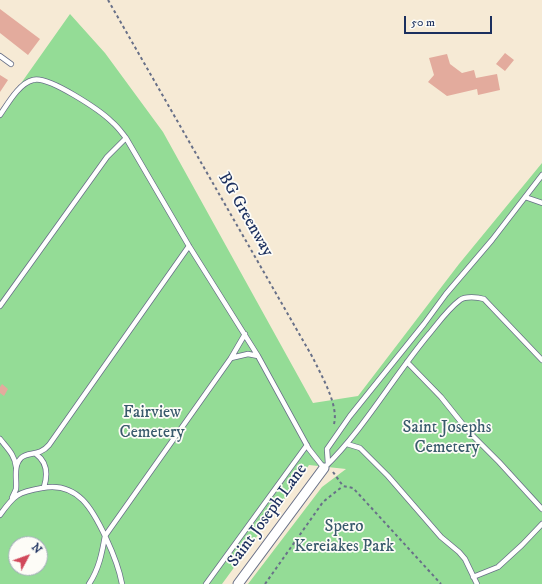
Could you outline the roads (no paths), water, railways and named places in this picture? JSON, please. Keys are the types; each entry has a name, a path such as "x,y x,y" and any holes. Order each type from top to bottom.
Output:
{"street":[{"name":"Saint Joseph Lane","path":"238,584 326,466"}],"lane":[{"path":"0,56 12,64"},
{"path":"0,115 14,94 24,84 33,79 54,84 96,109 112,122 126,138 189,246 245,334 307,445 326,466"},
{"path":"0,306 107,157 126,138"},
{"path":"326,466 327,449 350,416 424,324 446,294 492,240 542,175"},
{"path":"525,197 542,204"},
{"path":"16,470 21,458 42,452 49,445 189,246"},
{"path":"326,466 346,444 407,362 451,308 462,299 484,299 542,360"},
{"path":"89,584 95,575 100,562 105,536 232,358 245,334"},
{"path":"232,358 248,354 258,356"},
{"path":"407,362 440,397 469,432 542,509"},
{"path":"0,440 11,452 15,460 16,470 16,489 12,498 0,514"},
{"path":"346,444 360,448 374,461 441,537 465,559 477,584"},
{"path":"206,584 307,445"},
{"path":"36,454 42,459 46,466 44,487"},
{"path":"16,480 26,491"},
{"path":"12,498 26,491 44,487 61,488 73,492 91,510 100,524 117,563 122,584"},
{"path":"474,577 498,567 542,524"}],"park label":[{"name":"Fairview Cemetery","path":"152,423"},
{"name":"Saint Josephs Cemetery","path":"447,438"},
{"name":"Spero Kereiakes Park","path":"344,537"}]}
